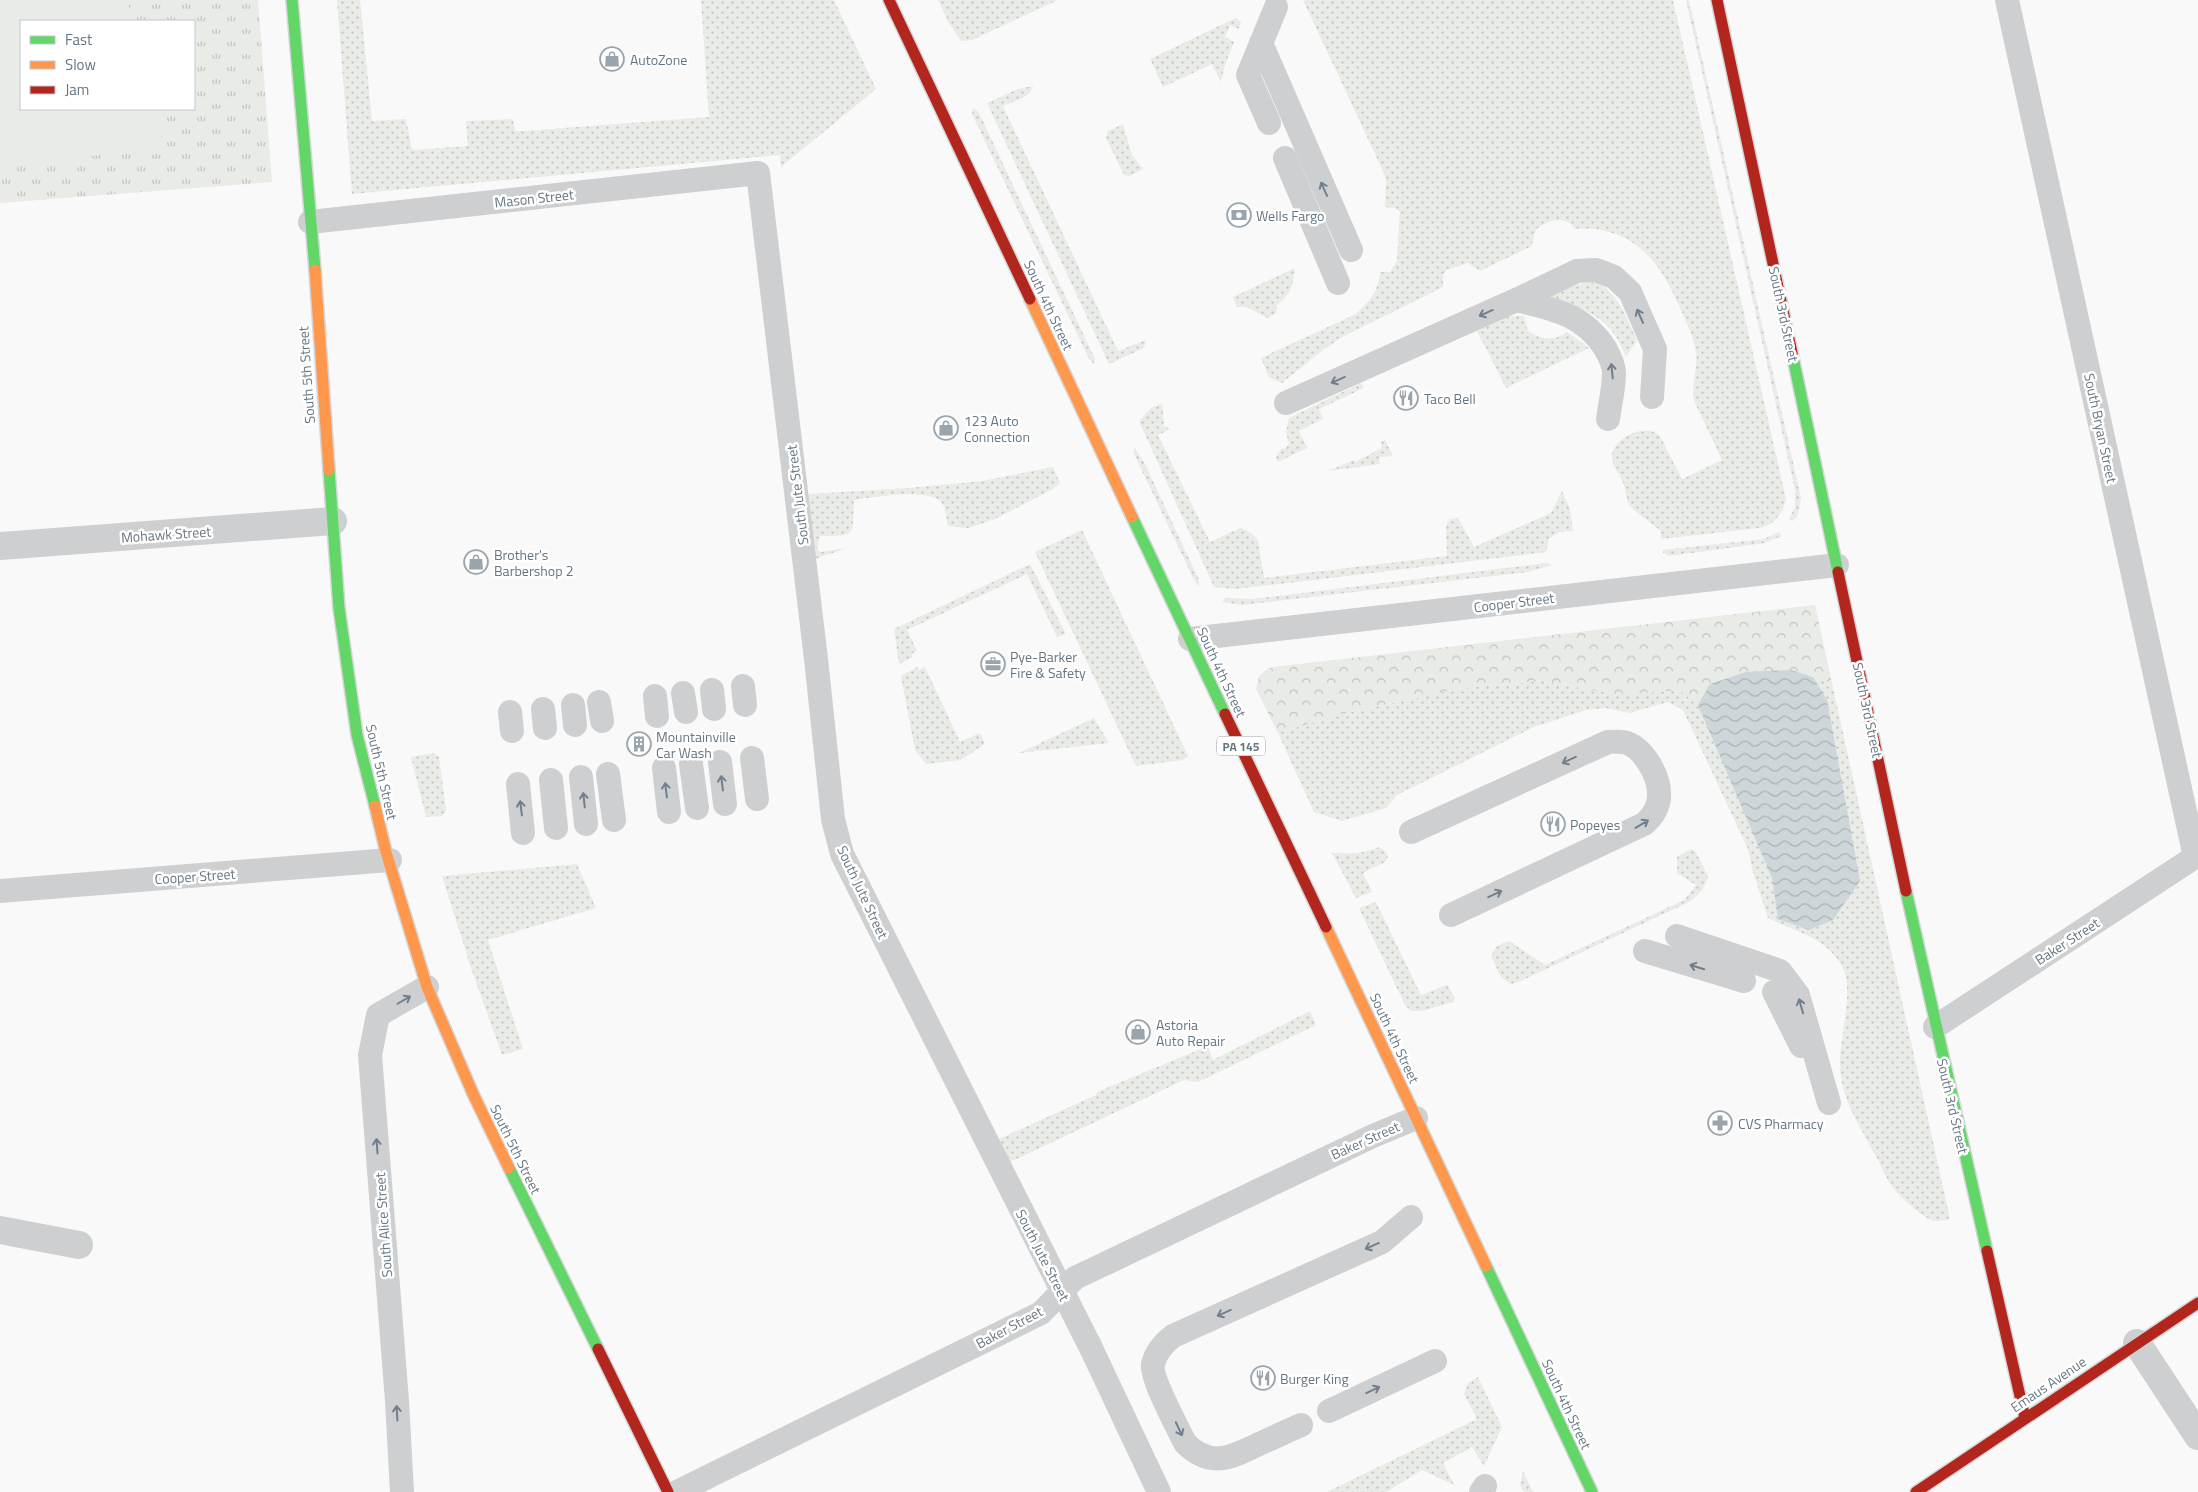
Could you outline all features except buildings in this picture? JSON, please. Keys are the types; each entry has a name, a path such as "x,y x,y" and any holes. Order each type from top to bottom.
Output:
{"street":[{"name":"South 5th Street","path":"292,0 339,608 349,688 364,769 386,852 390,860 427,987 474,1096 668,1492"},
{"name":"South 4th Street","path":"889,0 1592,1492"},
{"name":"South 3rd Street","path":"1718,0 1935,1027 2025,1418"},
{"name":"Mohawk Street","path":"0,546 333,521"},
{"path":"0,1230 79,1245"},
{"name":"Emaus Avenue","path":"1916,1492 2198,1302"},
{"path":"2137,1343 2198,1436"}],"lane":[{"name":"South Bryan Street","path":"2007,0 2197,856"},
{"path":"1268,123 1248,75 1276,7"},
{"path":"1261,43 1351,250"},
{"path":"1285,158 1338,283"},
{"name":"Mason Street","path":"310,222 758,174"},
{"name":"South Jute Street","path":"758,174 819,678 833,819 842,854 1091,1348 1159,1492"},
{"path":"1286,403 1577,271 1596,270 1614,277 1630,292 1655,349 1652,396"},
{"path":"1516,300 1546,307 1577,319 1595,333 1609,355 1614,372 1608,419"},
{"name":"Cooper Street","path":"1190,639 1837,565"},
{"path":"1411,832 1608,742 1626,742 1640,751 1651,768 1659,794 1652,817 1644,824 1451,915"},
{"path":"752,758 757,799"},
{"path":"720,762 725,804"},
{"path":"691,764 697,808"},
{"path":"664,768 669,812"},
{"path":"608,774 614,820"},
{"path":"581,777 586,824"},
{"path":"551,780 556,828"},
{"path":"518,784 523,833"},
{"name":"Baker Street","path":"1935,1027 2197,856"},
{"name":"Cooper Street","path":"0,891 390,860"},
{"path":"1677,936 1780,971 1798,995 1830,1103 1774,992"},
{"path":"1645,951 1744,981"},
{"name":"South Alice Street","path":"402,1492 370,1055 378,1015 427,987"},
{"name":"Baker Street","path":"677,1492 1041,1313 1075,1278 1373,1136 1416,1118"},
{"path":"1301,1424 1234,1457 1218,1459 1192,1450 1185,1443 1153,1373 1156,1357 1163,1344 1173,1336 1382,1242 1411,1217"},
{"path":"1329,1411 1435,1361"}],"green space":[{"path":"0,0 258,0 272,182 0,203"},
{"path":"0,0 126,0 135,20 20,20 20,110 158,110 164,146 0,169"},
{"path":"337,0 360,0 372,121 406,119 412,150 468,146 466,121 513,119 515,131 524,131 709,117 701,0 834,0 876,89 781,167 780,155 352,194"},
{"path":"938,0 1058,0 972,40 961,41 949,23"},
{"path":"1303,0 1673,0 1786,499 1778,518 1760,528 1661,539 1661,531 1629,504 1623,481 1613,464 1612,456 1618,443 1632,434 1639,431 1647,431 1654,432 1660,436 1682,479 1722,460 1694,401 1696,352 1689,328 1671,289 1652,259 1627,239 1612,233 1595,229 1575,229 1562,220 1546,223 1536,230 1532,246 1480,271 1468,263 1447,270 1443,274 1443,287 1342,337 1282,383 1269,377 1261,358 1356,314 1372,296 1378,285 1380,272 1390,272 1397,261 1400,212 1395,208 1385,207 1386,180 1383,171"},
{"path":"1686,0 1689,0 1801,498 1798,515 1793,521 1789,519 1795,507 1795,490"},
{"path":"1236,18 1241,22 1239,29 1230,25 1225,37 1234,42 1221,82 1212,64 1163,87 1150,59"},
{"path":"1033,86 1032,90 1021,99 1003,106 1118,351 1146,340 1144,348 1109,364 987,103 1018,89"},
{"path":"973,108 978,111 1095,359 1094,364 1089,359 972,114"},
{"path":"1123,124 1132,155 1143,169 1129,176 1124,175 1106,138 1108,131"},
{"path":"1295,268 1290,289 1277,305 1276,313 1267,318 1247,307 1237,307 1233,297"},
{"path":"1597,282 1605,287 1617,300 1637,340 1626,357 1614,333 1598,318 1578,308 1552,300 1552,294 1579,284"},
{"path":"1508,316 1524,316 1528,331 1543,338 1557,337 1567,332 1589,348 1506,388 1477,331"},
{"path":"1361,383 1364,388 1319,409 1323,419 1299,431 1307,448 1278,462 1276,457 1281,449 1286,448 1289,443 1286,433 1289,418"},
{"path":"1162,403 1164,426 1170,429 1158,435 1210,542 1240,528 1255,536 1258,541 1264,578 1447,556 1446,526 1450,519 1458,518 1474,547 1551,513 1562,491 1570,509 1573,531 1559,532 1549,539 1546,552 1235,589 1214,587 1139,421 1151,408"},
{"path":"1385,440 1393,456 1379,457 1380,464 1328,471 1354,460 1355,462 1382,448 1381,442"},
{"path":"1134,447 1144,462 1199,580 1199,587 1134,454"},
{"path":"1053,467 1060,483 1053,489 995,519 968,528 948,526 942,503 936,498 926,495 901,494 854,500 853,527 851,531 841,535 820,536 817,548 820,552 847,548 815,559 808,494 909,488 982,481"},
{"path":"1082,530 1188,756 1183,760 1136,766 1035,552"},
{"path":"1779,532 1782,536 1765,543 1669,556 1663,553 1663,550 1764,539"},
{"path":"1547,563 1552,565 1528,572 1242,605 1223,602 1224,598 1253,599"},
{"path":"1030,564 1066,634 1057,637 1027,574 907,630 917,651 911,654 913,657 899,664 894,629"},
{"path":"1815,605 1832,683 1791,670 1710,684 1698,705 1679,690 1620,695 1542,681 1462,688 1341,714 1278,733 1256,689 1259,676 1269,668 1282,666"},
{"path":"917,667 919,670 925,667 960,742 980,733 985,744 961,760 926,764 915,750 901,676"},
{"path":"1791,670 1832,683 1950,1219 1938,1221 1927,1218 1896,1191 1888,1181 1858,1124 1847,1100 1841,1075 1840,1062 1847,1001 1846,977 1843,968 1820,942 1768,918 1753,872 1748,849 1683,710 1668,702 1630,713 1606,708 1586,710 1534,727 1397,795 1386,808 1342,821 1314,812 1278,733 1341,714 1462,688 1542,681 1620,695 1679,690"},
{"path":"1094,718 1109,743 1019,753"},
{"path":"434,753 439,757 446,810 442,816 426,817 411,757"},
{"path":"1379,847 1386,852 1388,857 1385,862 1363,873 1372,892 1356,898 1332,853 1356,853"},
{"path":"1691,849 1696,852 1708,876 1701,891 1689,902 1521,981 1511,984 1501,977 1491,956 1497,946 1509,941 1545,965 1684,900 1696,885 1677,873 1677,857"},
{"path":"577,864 596,908 488,940 523,1049 502,1055 471,968 442,876"},
{"path":"1376,902 1421,995 1447,985 1455,998 1453,1002 1422,1011 1411,1011 1405,1005 1359,908"},
{"path":"1310,1011 1316,1025 1198,1082 1184,1080 1010,1162 999,1139 1096,1095 1097,1092 1208,1046 1213,1060"},
{"path":"1478,1377 1502,1427 1484,1466 1472,1447 1443,1463 1454,1485 1422,1470 1386,1492 1327,1492 1477,1419 1464,1394 1468,1383"},
{"path":"1523,1471 1533,1492 1524,1492 1520,1485"}],"water":[{"path":"1791,670 1813,677 1827,700 1860,881 1833,920 1809,930 1778,919 1772,878 1698,705 1710,684 1746,672"}],"traffic: fast":[{"path":"292,0 315,270"},
{"path":"1792,353 1838,572"},
{"path":"329,470 339,608 357,735 375,806"},
{"path":"1132,517 1225,714"},
{"path":"1906,891 1987,1251"},
{"path":"509,1168 598,1349"},
{"path":"1486,1266 1592,1492"}],"traffic: slow":[{"path":"315,270 329,470"},
{"path":"1030,299 1132,517"},
{"path":"375,806 386,852 427,987 474,1096 509,1168"},
{"path":"1326,927 1486,1266"}],"traffic: jam":[{"path":"889,0 1030,299"},
{"path":"1717,0 1792,353"},
{"path":"1838,572 1906,891"},
{"path":"1225,714 1326,927"},
{"path":"1987,1251 2025,1418"},
{"path":"1916,1492 2198,1303"},
{"path":"598,1349 668,1492"}],"place":[{"name":"AutoZone","path":"612,59"},
{"name":"Wells Fargo","path":"1239,215"},
{"name":"Taco Bell","path":"1406,398"},
{"name":"123 Auto Connection","path":"946,428"},
{"name":"Brother's Barbershop 2","path":"476,562"},
{"name":"Pye-Barker Fire & Safety","path":"993,664"},
{"name":"Mountainville Car Wash","path":"639,744"},
{"name":"Popeyes","path":"1553,824"},
{"name":"Astoria Auto Repair","path":"1138,1032"},
{"name":"CVS Pharmacy","path":"1720,1123"},
{"name":"Burger King","path":"1263,1378"}]}
